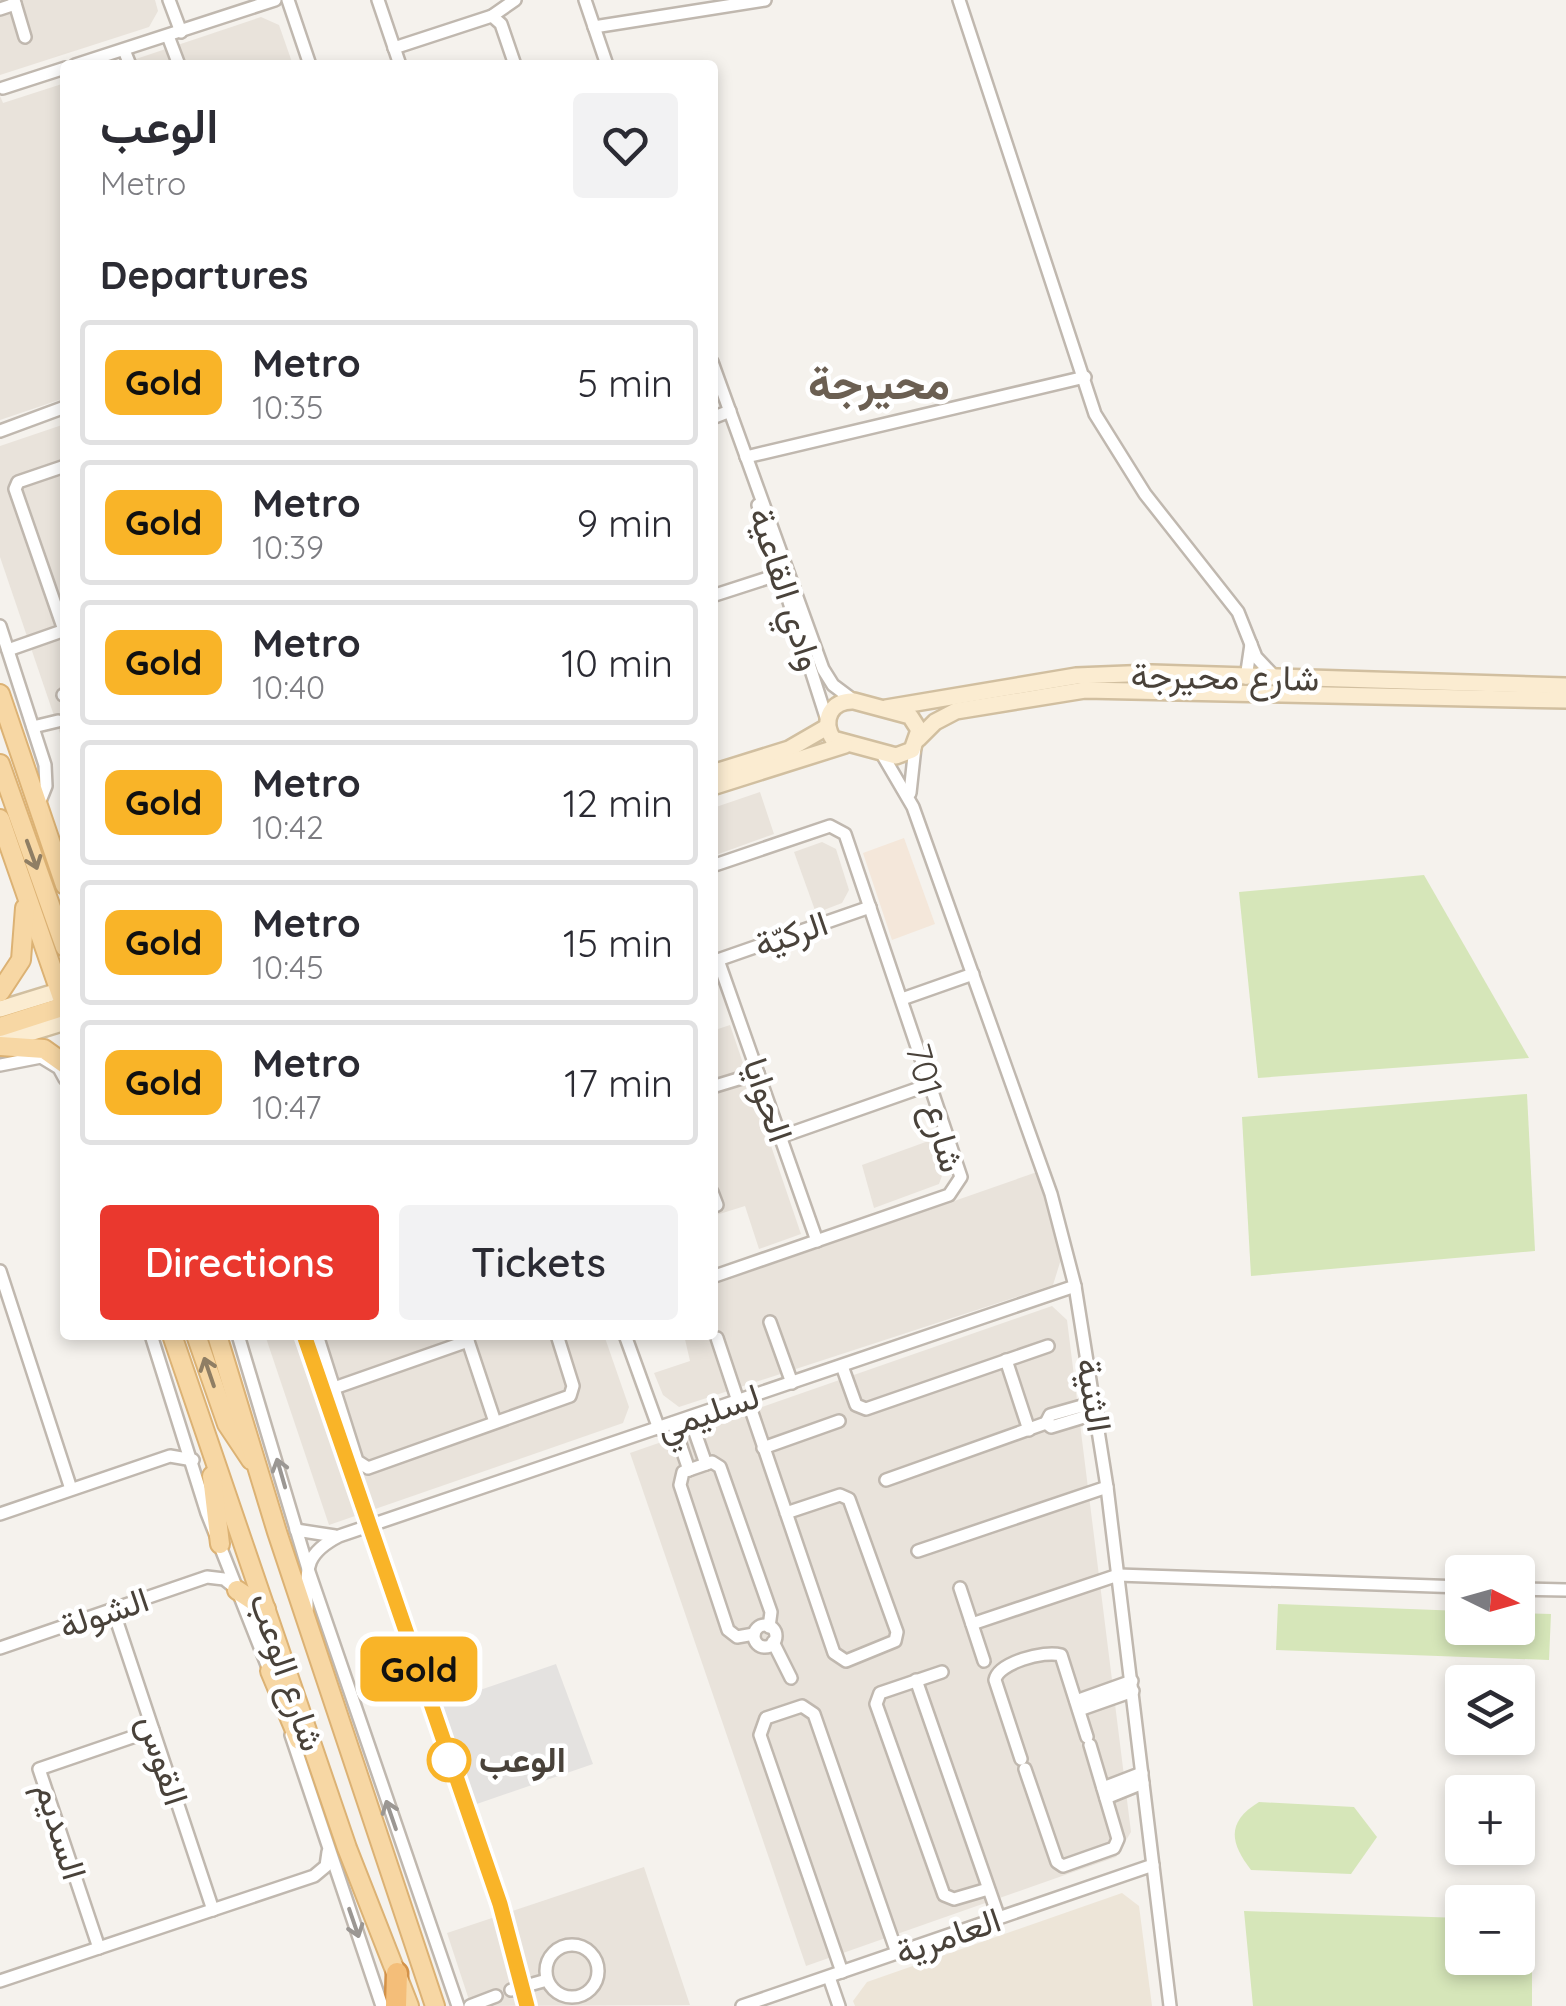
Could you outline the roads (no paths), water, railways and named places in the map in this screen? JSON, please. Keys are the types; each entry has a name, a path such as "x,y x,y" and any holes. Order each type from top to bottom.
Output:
{"highway":[{"path":"396,2006 397,1972"}],"main road":[{"path":"0,694 60,870"},
{"path":"0,764 60,933"},
{"path":"0,820 60,986"},
{"path":"0,992 21,960 26,898"},
{"path":"0,1027 60,998"},
{"path":"0,1044 44,1049 60,1060"},
{"name":"شارع الوعب","path":"174,1340 266,1610 337,1848 397,1972 409,2006"},
{"path":"198,1340 227,1424 258,1468"},
{"name":"شارع الوعب","path":"219,1340 435,2006"},
{"path":"208,1441 220,1544"},
{"path":"238,1590 266,1610"},
{"path":"270,1671 337,1848"}],"street":[{"path":"169,0 178,60"},
{"path":"92,60 275,0"},
{"path":"288,0 308,60"},
{"path":"378,0 398,60"},
{"path":"394,48 492,16 516,0"},
{"path":"585,0 605,60"},
{"path":"594,28 765,0"},
{"path":"960,0 992,110 1085,377 1094,414 1145,494 1238,612 1264,668 1278,679"},
{"path":"0,9 14,2 25,37"},
{"path":"492,16 501,24 514,60"},
{"path":"124,50 128,60"},
{"path":"3,88 60,70"},
{"path":"746,458 1085,377"},
{"name":"وادي القاعية","path":"718,378 823,670 839,691 854,701"},
{"path":"0,431 60,409"},
{"path":"718,416 730,411"},
{"name":"وادي القاعية","path":"746,458 827,724"},
{"path":"60,468 18,482 14,489 60,616"},
{"path":"718,594 780,574"},
{"path":"0,626 46,775 38,806"},
{"path":"8,650 60,632"},
{"path":"1246,685 1251,644"},
{"name":"شارع محيرجة","path":"886,708 1076,676 1152,673 1246,685 1278,679 1566,686"},
{"name":"شارع محيرجة","path":"882,754 902,756 948,714 1012,698 1084,690 1246,685 1566,700"},
{"path":"718,771 789,749 827,724 840,702 854,701 910,716 917,742"},
{"path":"34,728 58,721"},
{"path":"827,724 834,739 845,746 882,754"},
{"name":"الثنية","path":"913,807 910,776 917,742"},
{"path":"718,785 845,746"},
{"name":"الثنية","path":"882,754 913,807 1051,1194 1075,1286 1108,1487 1170,2006"},
{"name":"شارع 701","path":"718,864 830,826 846,838 960,1173 956,1189 818,1242"},
{"name":"الركيّة","path":"718,960 870,907"},
{"name":"الحوايا","path":"718,969 818,1242"},
{"name":"شارع 701","path":"902,1000 973,974"},
{"path":"0,1009 60,997"},
{"path":"0,1044 60,1024"},
{"path":"0,1065 41,1057 60,1070"},
{"path":"718,1085 758,1072"},
{"path":"780,1136 930,1084"},
{"path":"718,1275 818,1242"},
{"path":"0,1271 71,1489"},
{"name":"لسليمي","path":"308,1569 316,1549 339,1536 1075,1286"},
{"path":"770,1322 792,1383"},
{"name":"شارع الوعب","path":"153,1340 220,1544 270,1671"},
{"name":"شارع الوعب","path":"241,1340 308,1569 458,2006"},
{"path":"320,1340 357,1461 368,1468 570,1396 573,1386 559,1340"},
{"path":"337,1387 462,1340"},
{"path":"468,1340 495,1422"},
{"path":"627,1340 659,1429"},
{"path":"718,1340 763,1448 838,1660 896,1641 850,1499 840,1495 786,1513"},
{"path":"842,1366 856,1405 866,1409 1048,1346"},
{"path":"1006,1360 1028,1430"},
{"path":"886,1480 1046,1423 1050,1415 1096,1407"},
{"path":"690,1418 706,1464"},
{"path":"763,1448 839,1421"},
{"path":"673,1424 689,1470"},
{"path":"0,1514 170,1456 181,1445 184,1432"},
{"path":"170,1456 193,1460"},
{"path":"769,1627 770,1612 720,1467 714,1462 689,1470 680,1476 680,1484 726,1626 737,1637 754,1634 762,1626 769,1627 790,1678"},
{"path":"918,1551 1108,1487"},
{"name":"لسليمي","path":"296,1530 317,1536 339,1536"},
{"path":"208,1578 220,1563 220,1544"},
{"path":"307,1621 308,1569"},
{"path":"972,1624 1118,1575 1445,1586"},
{"path":"208,1578 224,1579 238,1590"},
{"name":"الشولة","path":"0,1648 208,1578"},
{"path":"960,1588 984,1661"},
{"path":"1535,1589 1566,1590"},
{"name":"القوس","path":"112,1610 213,1910"},
{"path":"754,1634 760,1646 774,1642"},
{"path":"1055,1652 1064,1660 1078,1705 1116,1844 1059,1865 995,1680 998,1670 1055,1652"},
{"path":"942,1672 876,1696 944,1895 954,1900 988,1888"},
{"path":"916,1680 999,1918"},
{"path":"1078,1705 1132,1686"},
{"path":"840,2006 836,1974 760,1735 766,1718 802,1706 814,1714 898,1954"},
{"name":"السديم","path":"99,1948 39,1769 153,1730"},
{"path":"1105,1793 1143,1778"},
{"path":"0,1981 314,1876 337,1848"},
{"name":"شارع الوعب","path":"337,1848 342,1890 382,2006"},
{"name":"العامرية","path":"742,2006 1153,1865"},
{"path":"314,1876 330,1878 342,1890"},
{"path":"560,1948 584,1948 594,1956 597,1981 590,1991 566,1997 548,1980 550,1956 560,1948"},
{"path":"511,1990 548,1980"},
{"path":"470,2006 496,1996"}],"metro line":[{"name":"Gold","path":"306,1340 500,1904 527,2006"}],"place":[{"name":"الوعب","path":"449,1760"}],"district":[{"name":"محيرجة","path":"879,383"}]}
